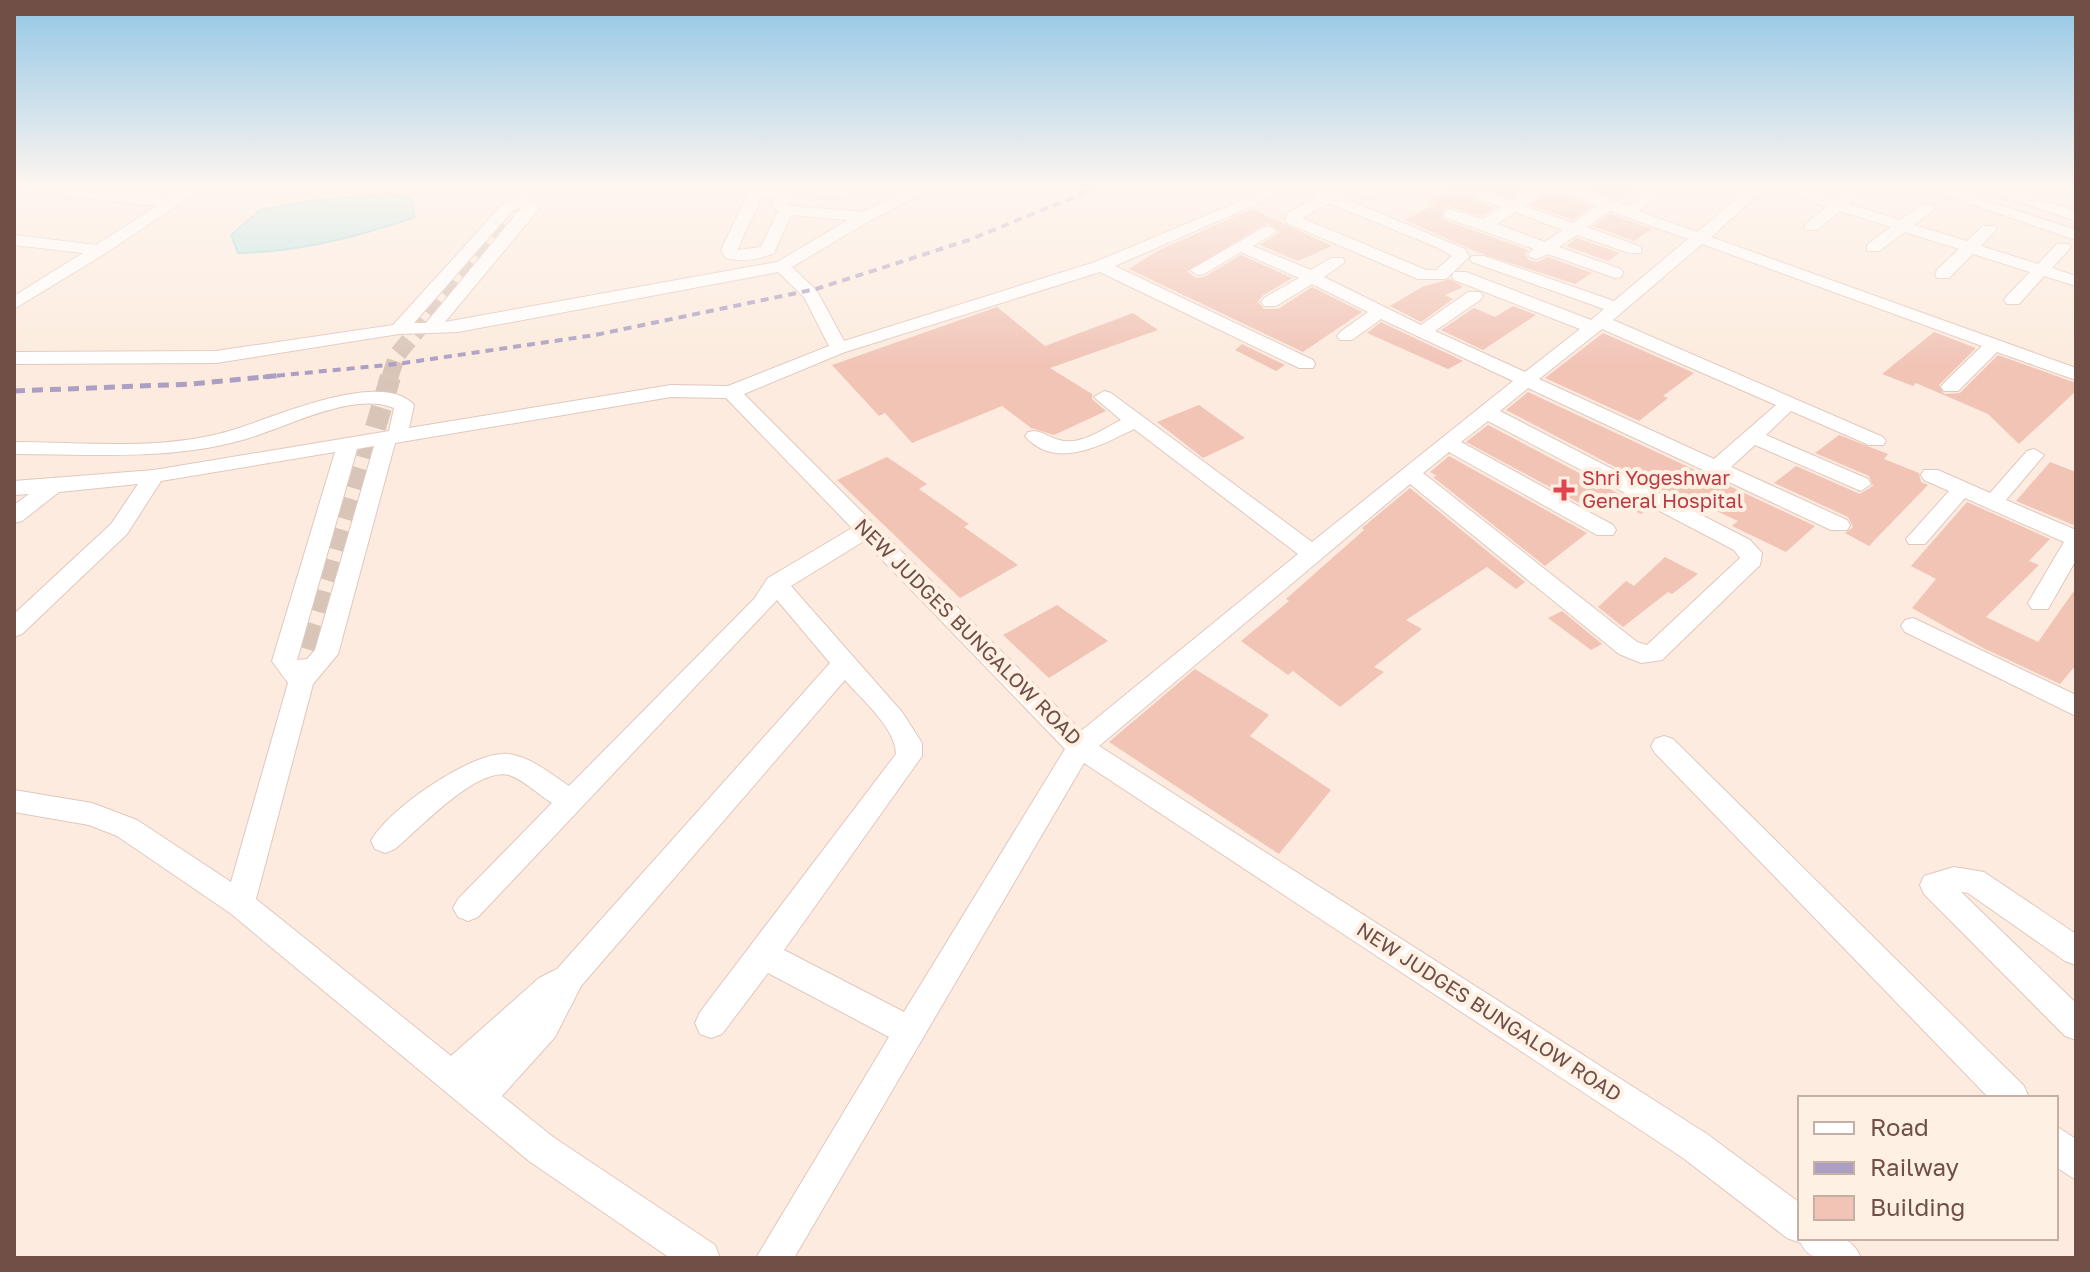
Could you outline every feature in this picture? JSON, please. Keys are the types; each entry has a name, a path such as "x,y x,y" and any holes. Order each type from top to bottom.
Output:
{"street":[{"path":"77,247 100,250"},
{"path":"14,304 104,247"},
{"path":"399,329 472,247"},
{"path":"430,329 499,247"},
{"path":"707,281 736,247"},
{"path":"14,358 216,357 399,329 430,329 782,266 814,247"},
{"path":"14,488 154,476 671,391 731,392 839,348 1101,266 1145,247"},
{"path":"1198,270 1238,247"},
{"path":"1243,247 1839,525"},
{"path":"1358,247 1424,275 1440,275 1461,257 1459,252 1449,247"},
{"path":"1627,247 1635,250"},
{"path":"774,1258 1080,747 1688,247"},
{"path":"1733,247 2076,371"},
{"path":"1733,247 2076,371"},
{"path":"2013,300 2064,247"},
{"path":"1520,263 1547,248 1615,273"},
{"path":"1943,274 1970,248 2076,281"},
{"path":"1478,259 1560,288 1603,319 1876,441"},
{"path":"1270,302 1337,262"},
{"path":"782,266 811,295 839,348"},
{"path":"1101,266 1306,364"},
{"path":"1460,276 1540,307 1603,319"},
{"path":"1540,307 1560,288"},
{"path":"1422,332 1474,296"},
{"path":"1346,336 1382,310"},
{"path":"1951,387 1995,344"},
{"name":"NEW JUDGES BUNGALOW ROAD","path":"731,392 1080,747 1695,1146 1798,1223"},
{"path":"1104,397 1313,554"},
{"path":"14,448 206,443 239,436 334,404 365,398 404,405 326,654 301,681"},
{"path":"1718,467 1789,403"},
{"path":"1410,473 1628,648 1641,654 1653,654 1752,560 1751,553 1742,545 1486,412"},
{"path":"1035,436 1052,447 1065,450 1079,447 1135,421"},
{"path":"1752,436 1861,484"},
{"path":"1447,443 1605,530"},
{"path":"301,681 284,661 348,444"},
{"path":"1994,501 2034,455"},
{"path":"1931,475 2076,539 2040,603"},
{"path":"14,628 119,529 154,476"},
{"path":"14,516 53,486"},
{"path":"1917,539 1963,488"},
{"path":"468,908 762,605 776,584 866,530"},
{"path":"711,1023 909,756 909,743 893,719 776,584"},
{"path":"1913,626 2076,706"},
{"path":"240,904 310,650"},
{"path":"454,1075 550,988 568,979 844,664"},
{"path":"1664,746 2010,1096"},
{"path":"385,841 473,770 493,764 511,764 571,802"},
{"path":"14,801 92,814 127,828 240,904 454,1075 541,1149 702,1258"},
{"path":"2076,951 1974,881 1954,879 1934,885 2076,1025"},
{"path":"763,955 910,1031"},
{"path":"479,1097 540,1031 565,996 568,979"},
{"path":"2058,1145 2076,1163"},
{"path":"1820,1240 1843,1258"}],"water":[{"path":"236,247 298,247 283,250 238,253"}],"building":[{"path":"1165,247 1227,247 1187,271 1196,278 1204,277 1241,255 1292,278 1262,296 1258,302 1264,309 1278,309 1312,287 1362,312 1303,352 1129,269"},
{"path":"1266,247 1329,247 1298,261"},
{"path":"1466,247 1521,247 1528,250 1525,254 1529,260 1537,262 1548,257 1592,273 1575,284"},
{"path":"1570,247 1604,247 1620,253 1608,261"},
{"path":"1450,279 1463,287 1445,295 1453,299 1421,322 1390,306 1422,287"},
{"path":"1513,306 1536,315 1483,350 1441,330 1474,308 1495,317"},
{"path":"997,307 1045,346 1133,313 1158,330 1050,368 1092,394 1092,399 1106,411 1054,435 1031,428 1002,406 912,443 885,413 879,416 832,365"},
{"path":"1381,322 1463,361 1448,369 1367,333"},
{"path":"1934,332 1976,348 1939,385 1944,394 1960,393 1998,355 2076,383 2076,391 2019,444 1988,414 1916,383 1913,386 1882,374"},
{"path":"1603,333 1694,373 1663,396 1668,398 1639,421 1545,378"},
{"path":"1242,344 1285,365 1276,371 1235,350"},
{"path":"1528,392 1815,526 1786,552 1732,526 1738,521 1672,490 1667,494 1506,410"},
{"path":"1199,405 1245,438 1203,458 1157,422"},
{"path":"1488,425 1648,509 1641,514 1598,493 1583,505 1466,442"},
{"path":"1839,435 1888,454 1884,459 1919,473 1921,482 1928,485 1869,546 1845,533 1853,527 1848,517 1774,483 1796,466 1860,494 1873,486 1869,476 1815,453"},
{"path":"1449,456 1587,533 1545,566 1433,477 1437,476 1430,472"},
{"path":"887,457 927,484 919,489 969,524 964,527 1018,565 960,598 837,480"},
{"path":"2050,462 2076,472 2076,526 2016,501"},
{"path":"1410,488 1525,582 1516,589 1487,567 1406,620 1422,629 1374,667 1384,672 1340,707 1293,671 1288,675 1241,641 1289,601 1286,599 1364,530 1362,528"},
{"path":"1967,502 2050,539 2029,561 2039,565 1986,617 2038,642 2076,588 2076,665 2060,684 1985,649 1912,608 1936,579 1911,566"},
{"path":"1665,557 1698,574 1672,594 1668,592 1623,627 1598,607 1626,581 1634,586"},
{"path":"1057,605 1108,641 1049,678 1003,635"},
{"path":"1562,611 1602,644 1591,650 1548,618"},
{"path":"1195,669 1269,715 1250,736 1331,790 1279,854 1109,742"}],"tunnel":[{"path":"390,377 397,355 486,247"},
{"path":"321,612 391,375"},
{"path":"310,650 322,610"}],"railway":[{"path":"263,377 397,364 595,335 816,289 946,247"},
{"path":"14,391 192,384 284,375"}],"place":[{"name":"Shri Yogeshwar General Hospital","path":"1564,490"}]}
